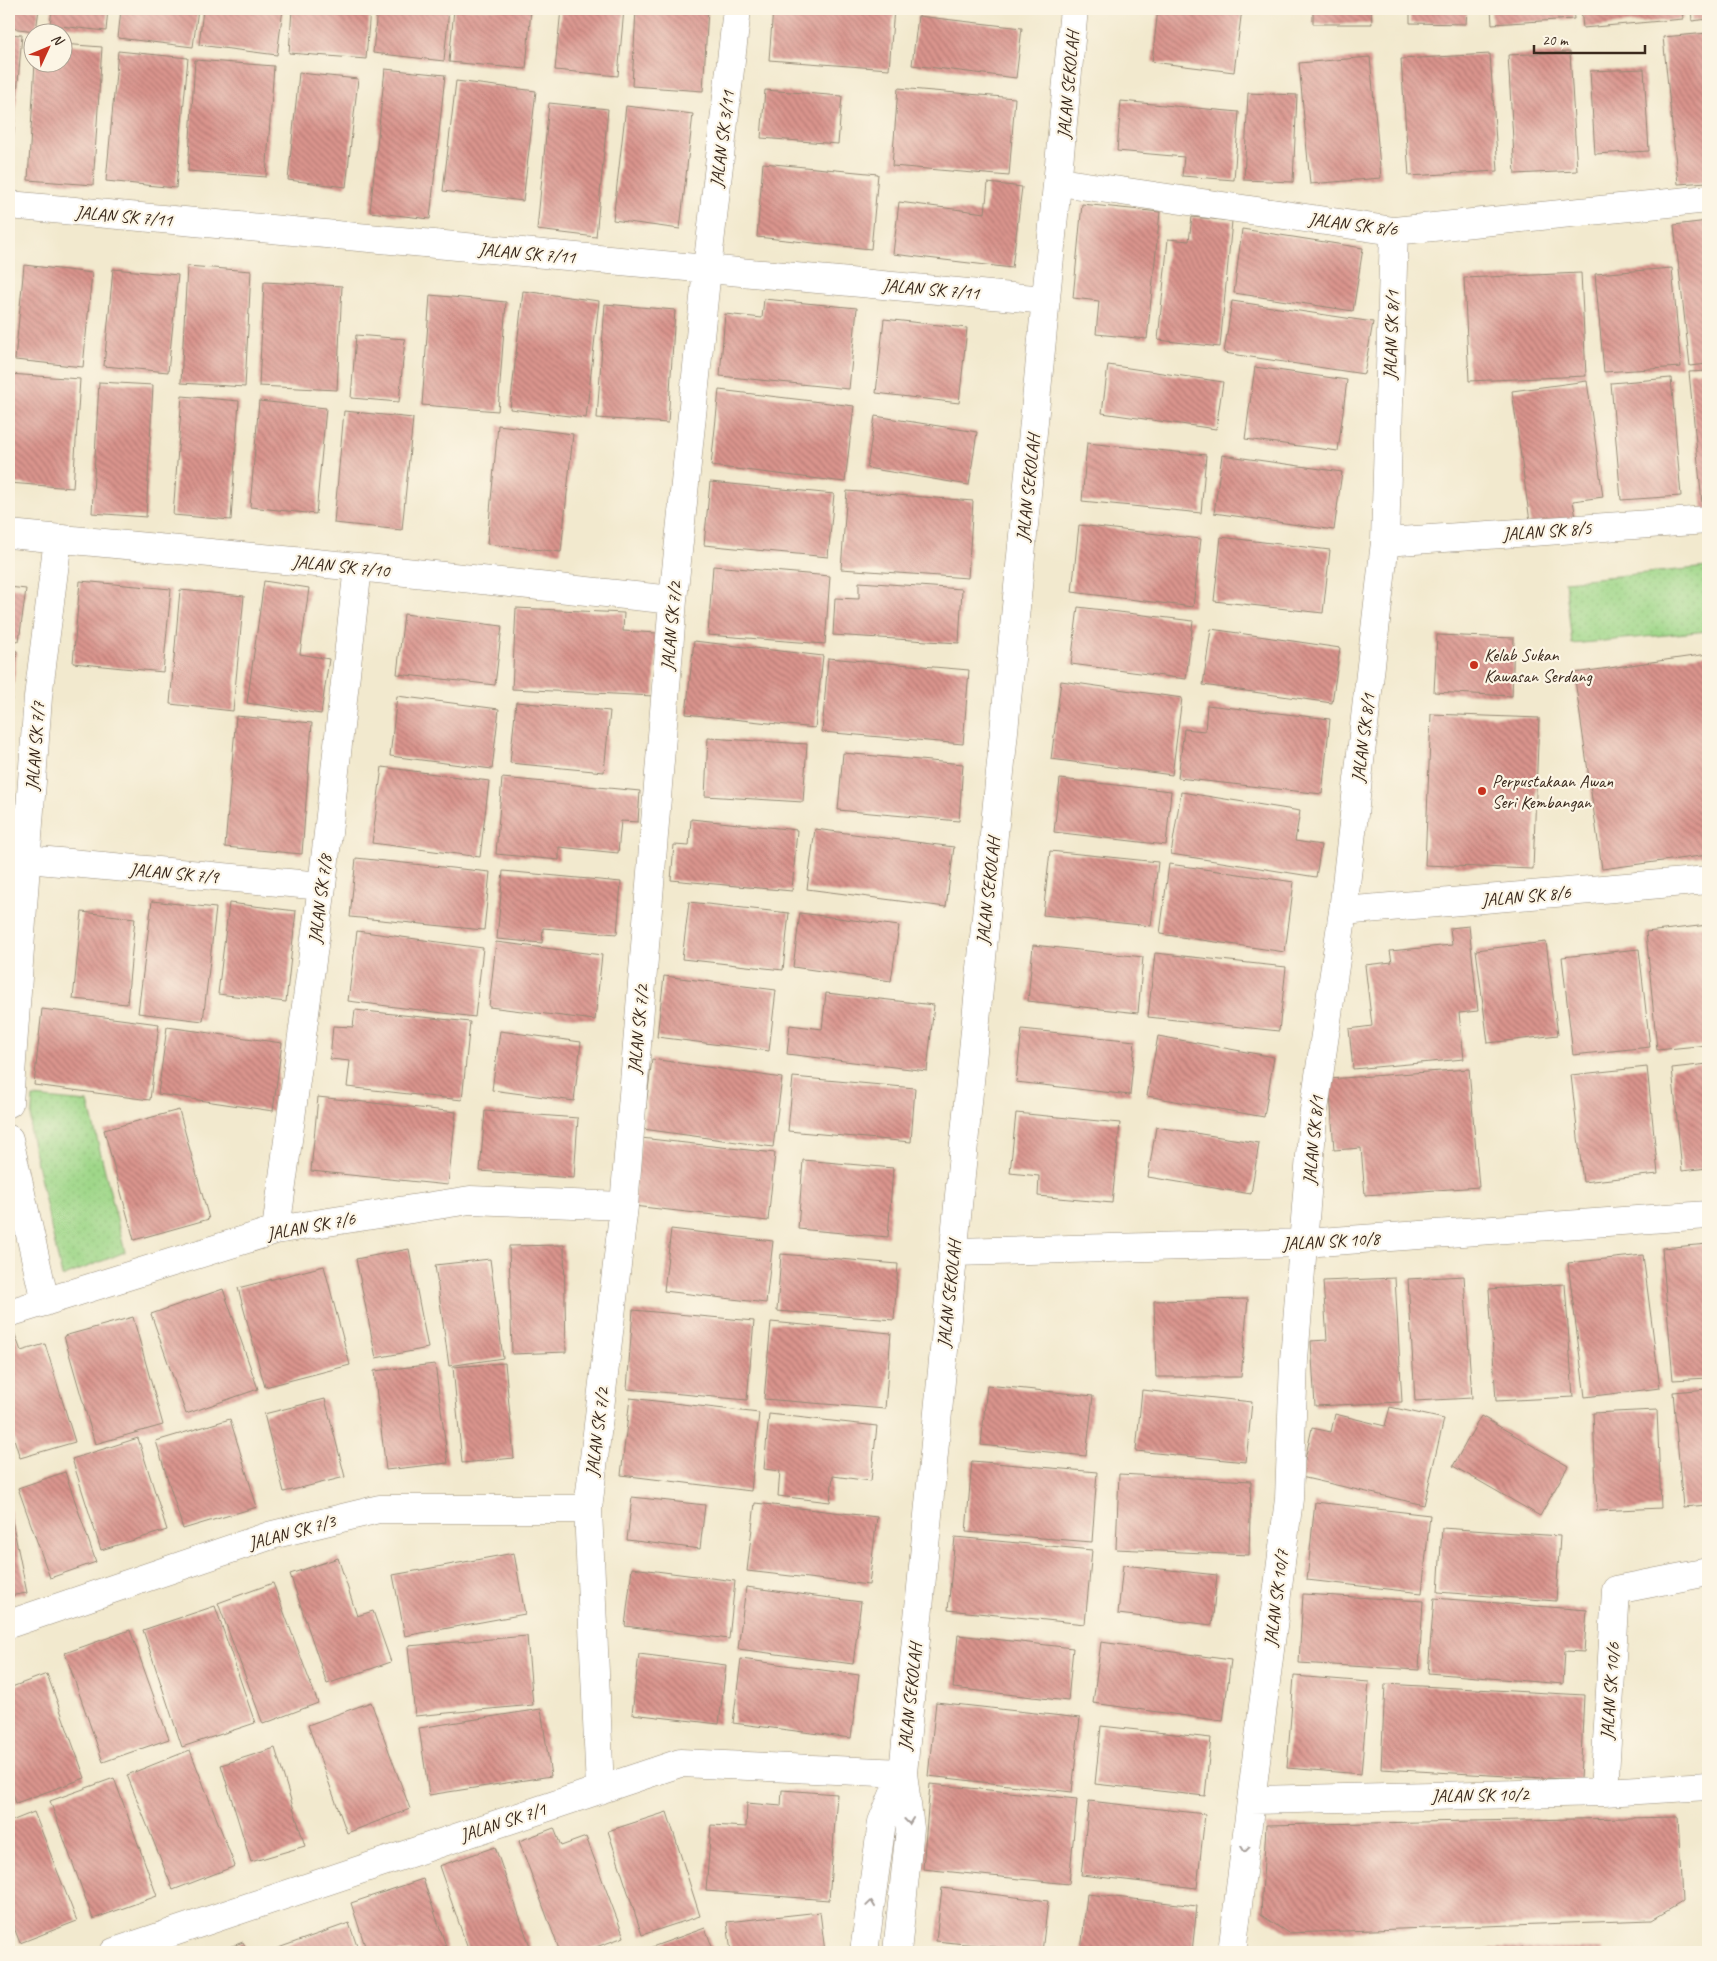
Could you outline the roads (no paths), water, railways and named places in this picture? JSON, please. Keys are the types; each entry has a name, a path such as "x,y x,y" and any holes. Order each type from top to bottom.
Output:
{"street":[{"name":"JALAN SK 3/11","path":"707,269 737,9"},
{"name":"JALAN SEKOLAH","path":"896,1952 910,1828 903,1773 1059,182 1074,9"},
{"name":"JALAN SK 8/6","path":"1059,182 1394,231 1708,199"},
{"name":"JALAN SK 7/11","path":"9,205 1046,300"},
{"name":"JALAN SK 8/1","path":"1304,1243 1313,1117 1343,912 1385,542 1394,231"},
{"name":"JALAN SK 7/2","path":"600,1790 588,1509 624,1206 673,600 707,269"},
{"name":"JALAN SK 8/5","path":"1385,542 1708,520"},
{"name":"JALAN SK 7/10","path":"9,534 358,567 673,600"},
{"name":"JALAN SK 7/7","path":"9,1103 38,696 58,539"},
{"name":"JALAN SK 7/8","path":"276,1230 322,886 358,567"},
{"name":"JALAN SK 7/9","path":"27,859 322,886"},
{"name":"JALAN SK 8/6","path":"1343,912 1708,880"},
{"path":"9,1139 45,1302"},
{"name":"JALAN SK 7/6","path":"9,1312 276,1230 470,1200 624,1206"},
{"name":"JALAN SK 10/8","path":"954,1252 1304,1243 1708,1215"},
{"name":"JALAN SK 10/7","path":"1232,1952 1289,1499 1294,1360 1304,1243"},
{"name":"JALAN SK 7/3","path":"9,1624 272,1535 379,1509 588,1509"},
{"name":"JALAN SK 10/6","path":"1604,1792 1616,1590 1708,1572"},
{"name":"JALAN SK 7/1","path":"114,1952 680,1763 903,1773"},
{"name":"JALAN SEKOLAH","path":"864,1952 882,1822 903,1773"},
{"name":"JALAN SK 10/2","path":"1252,1800 1604,1792 1708,1786"}],"place":[{"name":"Kelab Sukan Kawasan Serdang","path":"1474,665"},
{"name":"Perpustakaan Awan Seri Kembangan","path":"1482,791"}]}
